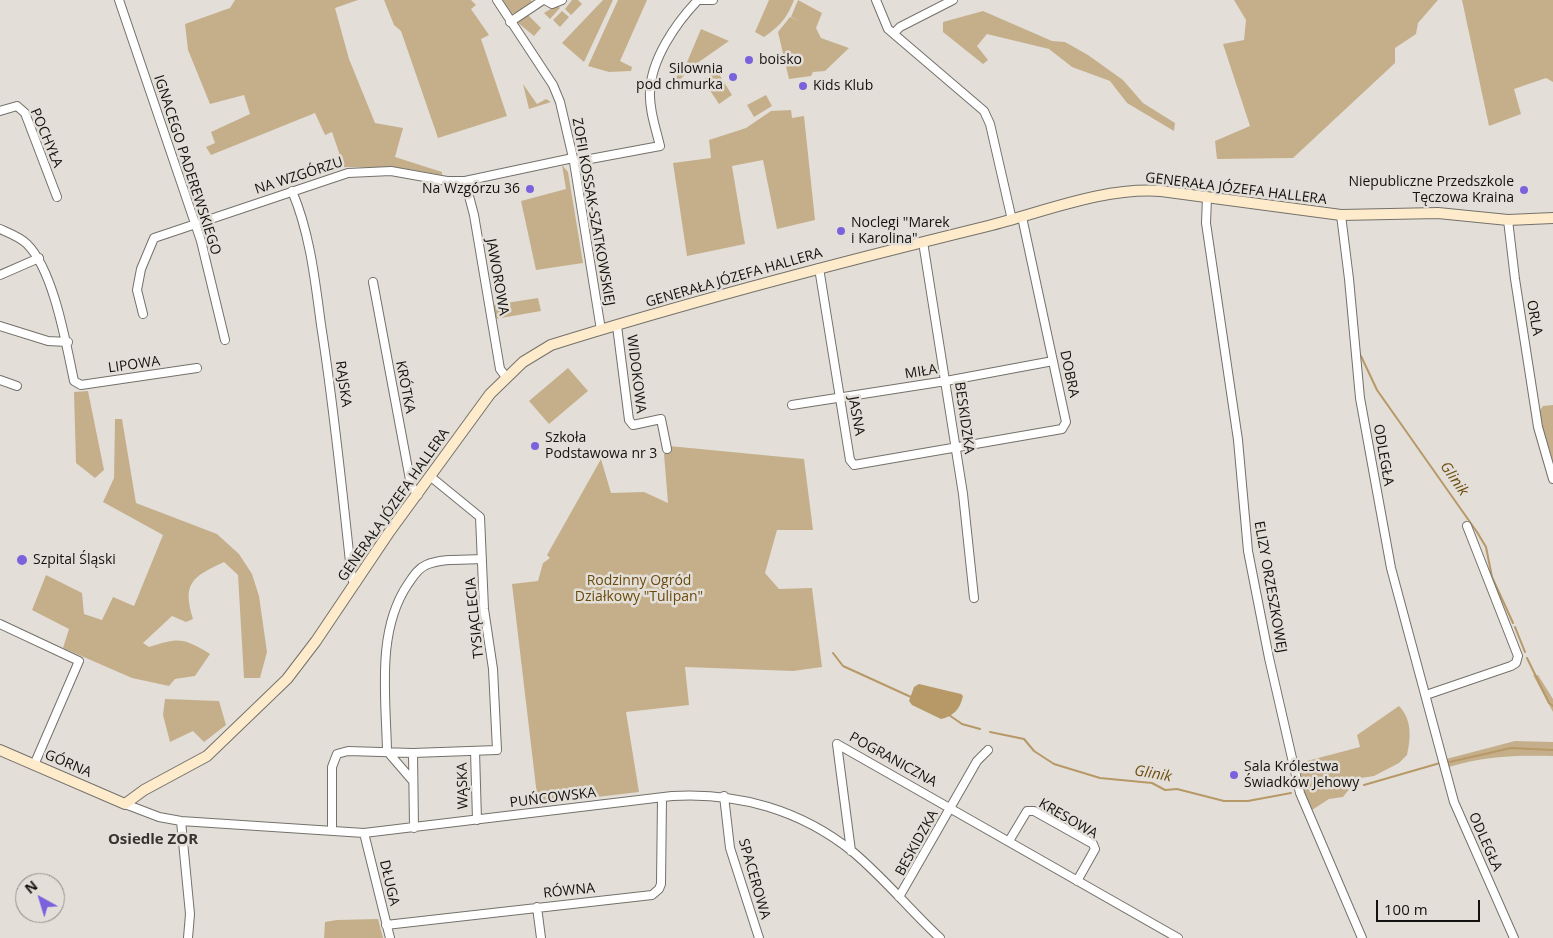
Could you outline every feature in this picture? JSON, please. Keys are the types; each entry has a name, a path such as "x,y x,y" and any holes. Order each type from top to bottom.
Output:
{"street":[{"name":"IGNACEGO PADEREWSKIEGO","path":"119,0 195,223 225,340"},
{"name":"ZOFII KOSSAK-SZATKOWSKIEJ","path":"497,0 553,85 564,117 574,160 601,330"},
{"path":"510,22 544,0 552,4 562,0"},
{"name":"NA WZGÓRZU","path":"143,314 137,290 141,269 154,238 337,175 362,171 397,172 447,181 465,181 660,146 649,94 650,83 670,36 699,0"},
{"path":"699,0 713,0"},
{"name":"DOBRA","path":"876,0 888,29 984,111 990,124 1017,219 1053,361 1066,422 1062,429 956,449"},
{"path":"894,33 900,27 953,0"},
{"name":"POCHYŁA","path":"0,111 17,106 24,113 57,197"},
{"name":"JAWOROWA","path":"465,181 474,215 500,369 506,377"},
{"name":"GENERAŁA JÓZEFA HALLERA","path":"125,804 144,790 201,760 214,750 287,679 356,583 390,531 490,394 506,377 541,349 819,268 1017,219 1064,205 1140,190 1340,215 1438,213 1508,220 1553,218"},
{"name":"RAJSKA","path":"292,191 302,214 317,296 337,439 351,571 353,581 356,583"},
{"name":"ELIZY ORZESZKOWEJ","path":"1207,197 1206,223 1237,431 1248,551 1269,658 1300,793 1362,938"},
{"name":"ODLEGŁA","path":"1340,215 1349,279 1360,398 1391,568 1454,802 1514,938"},
{"name":"ORLA","path":"1508,220 1515,279 1538,427 1553,479"},
{"path":"0,229 23,241 38,258 68,342 48,341 0,326"},
{"name":"BESKIDZKA","path":"923,242 963,494 974,598"},
{"path":"0,275 38,258"},
{"name":"JASNA","path":"819,268 850,460 854,465 956,449"},
{"name":"KRÓTKA","path":"373,282 411,485 418,495"},
{"name":"WIDOKOWA","path":"618,326 629,420 633,425 661,419 667,449"},
{"name":"LIPOWA","path":"68,342 74,381 81,385 197,368"},
{"name":"MIŁA","path":"792,404 946,381 1053,361"},
{"path":"0,380 17,386"},
{"name":"TYSIĄCLECIA","path":"431,477 480,517 484,609 493,669 497,750 475,751"},
{"path":"1426,695 1511,666 1516,663 1518,656 1468,526"},
{"path":"412,780 387,751 386,662 396,603 416,572 424,566 441,561 482,559"},
{"path":"0,624 78,661 34,764"},
{"name":"POGRANICZNA","path":"851,851 837,744 951,808"},
{"name":"GÓRNA","path":"0,750 125,804"},
{"name":"BESKIDZKA","path":"899,897 977,761 988,750"},
{"path":"332,830 332,767 337,754 348,751 413,753 475,751"},
{"name":"WĄSKA","path":"475,751 477,820"},
{"path":"413,753 414,828"},
{"name":"PUŃCOWSKA","path":"125,804 159,817 181,821 364,833 662,798 705,795 724,796 782,811 815,828 851,851 940,938"},
{"name":"SPACEROWA","path":"724,796 730,848 759,938"},
{"name":"RÓWNA","path":"386,925 656,893 661,884 662,798"},
{"path":"951,808 1178,938"},
{"name":"KRESOWA","path":"1009,841 1027,811 1034,811 1093,844 1095,849 1077,881"},
{"path":"181,821 190,914 188,938"},
{"name":"DŁUGA","path":"364,833 390,938"},
{"path":"537,907 541,938"}],"green space":[{"path":"235,0 358,0 335,8 349,59 375,123 403,128 395,157 442,172 442,175 401,168 344,167 332,132 325,135 315,113 211,155 206,147 215,143 211,132 250,114 244,95 210,104 188,50 185,24 230,8"},
{"path":"384,0 471,0 476,5 471,9 489,35 481,39 507,116 438,138 401,31 394,25"},
{"path":"503,0 531,0 533,4 512,14"},
{"path":"572,0 578,0 582,4 571,15 565,9"},
{"path":"603,0 613,0 584,62 562,43"},
{"path":"618,0 647,0 620,61 632,67 631,71 609,72 588,66"},
{"path":"769,0 794,0 789,12 782,21 764,37 755,32"},
{"path":"798,0 822,13 816,28 821,38 849,48 825,71 813,72 811,76 789,79 778,32 790,17 802,22 791,17"},
{"path":"1234,0 1438,0 1418,23 1416,34 1395,48 1395,63 1293,158 1217,159 1215,141 1250,126 1223,44 1244,40 1246,20"},
{"path":"1462,0 1553,0 1553,82 1546,78 1514,89 1521,114 1489,126"},
{"path":"557,5 560,8 550,19 544,13"},
{"path":"562,11 569,17 560,27 553,20"},
{"path":"983,11 1052,41 1065,42 1088,55 1123,80 1143,103 1175,123 1174,131 1127,103 1110,81 1072,67 1049,49 987,34 977,46 988,60 983,64 943,32 943,22"},
{"path":"528,15 541,28 534,36 517,22"},
{"path":"701,29 729,41 693,66 671,89 681,66 685,67"},
{"path":"717,71 732,95 719,104 703,80"},
{"path":"523,84 537,104 546,99 551,102 529,109"},
{"path":"766,95 772,106 754,117 747,105"},
{"path":"791,110 792,118 804,116 815,220 777,229 763,160 732,166 745,244 687,256 673,163 711,158 709,140 746,128 771,111"},
{"path":"562,165 568,172 583,263 536,270 521,201 566,189"},
{"path":"538,298 541,311 495,319 493,305"},
{"path":"568,368 588,391 549,424 529,401"},
{"path":"88,391 104,470 95,478 76,463 74,392"},
{"path":"1553,405 1553,472 1538,413 1543,406"},
{"path":"115,419 122,419 136,503 217,534 239,554 252,574 259,596 267,652 260,678 244,678 238,575 224,562 204,572 192,583 189,597 193,619 186,622 172,616 143,643 149,647 180,641 193,644 210,654 195,676 175,679 169,686 132,678 63,648 69,629 32,610 46,575 82,593 84,614 102,620 113,597 134,606 163,535 103,502 114,478"},
{"name":"Rodzinny Ogród Działkowy \"Tulipan\"","path":"669,446 804,459 813,530 777,530 765,573 779,589 812,588 822,667 793,671 685,667 689,705 626,712 639,792 538,804 512,584 538,581 543,563 550,558 547,555 601,459 611,493 644,492 668,503 664,454 670,453"},
{"path":"1533,675 1538,675 1553,699 1553,712"},
{"path":"165,699 219,701 226,725 204,742 193,731 170,742 163,715"},
{"path":"1399,706 1406,717 1409,729 1407,755 1399,763 1374,776 1361,778 1354,783 1343,797 1329,799 1312,810 1301,785 1298,765 1360,747 1357,735"},
{"path":"1515,741 1553,742 1553,756 1501,757 1475,760 1449,767 1446,759"},
{"path":"378,919 383,938 324,938 325,922"}],"shaded area":[{"path":"919,684 961,694 963,696 960,705 953,714 941,719 912,705 909,701 914,687"}],"waterway":[{"name":"Glinik","path":"1361,356 1377,390 1486,547 1492,577 1513,623"},
{"name":"Glinik","path":"1515,627 1525,652"},
{"name":"Glinik","path":"833,653 843,666 911,697"},
{"name":"Glinik","path":"1527,658 1549,703 1553,706"},
{"name":"Glinik","path":"949,715 962,724 980,729"},
{"name":"Glinik","path":"990,732 1024,739 1034,751 1054,764 1100,778 1152,783 1165,790 1177,789 1224,801 1248,801 1291,793"},
{"path":"1445,763 1511,748 1553,750"},
{"name":"Glinik","path":"1364,785 1440,763"}],"place":[{"name":"boisko","path":"749,60"},
{"name":"Silownia pod chmurka","path":"733,77"},
{"name":"Kids Klub","path":"803,86"},
{"name":"Na Wzgórzu 36","path":"530,189"},
{"name":"Niepubliczne Przedszkole Tęczowa Kraina","path":"1524,190"},
{"name":"Noclegi \"Marek i Karolina\"","path":"841,231"},
{"name":"Szkoła Podstawowa nr 3","path":"535,446"},
{"name":"Szpital Śląski","path":"22,560"},
{"name":"Sala Królestwa Świadków Jehowy","path":"1234,775"}],"district":[{"name":"Osiedle ZOR","path":"153,840"}]}
